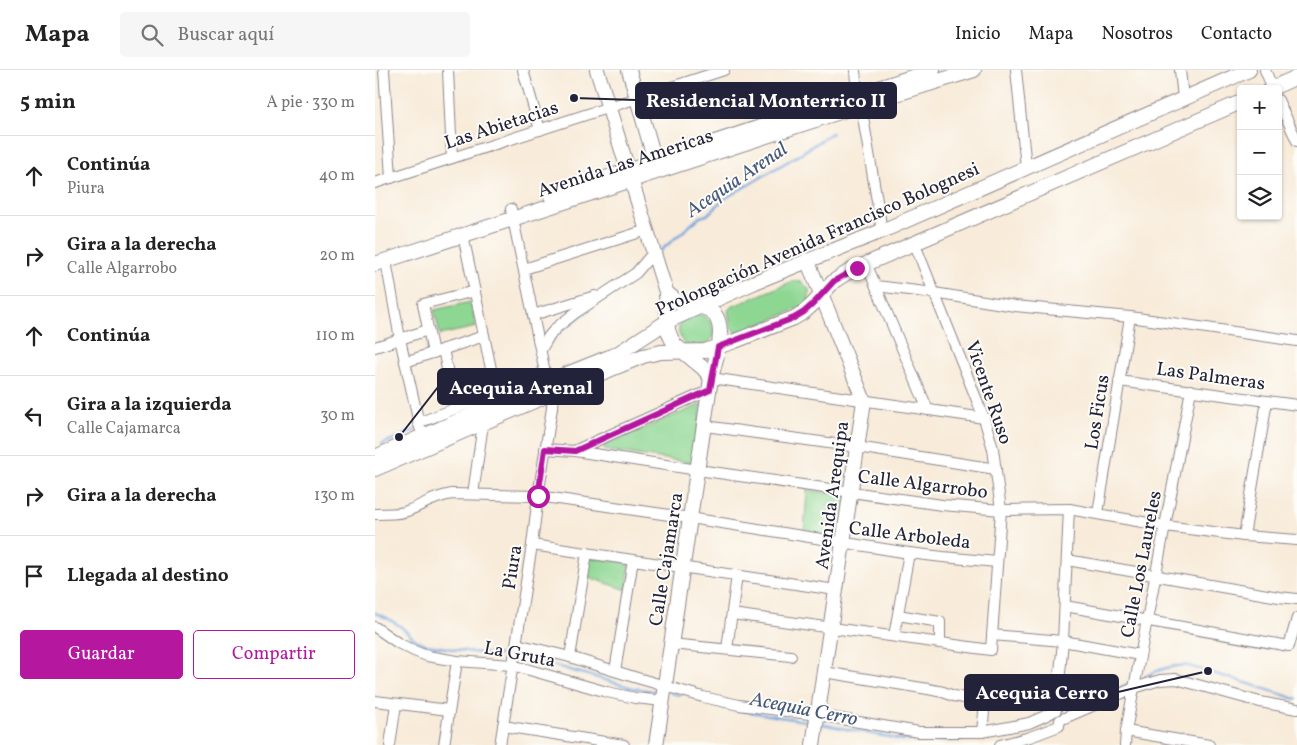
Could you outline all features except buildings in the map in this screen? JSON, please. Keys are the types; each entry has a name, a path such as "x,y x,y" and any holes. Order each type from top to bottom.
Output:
{"main road":[{"path":"597,70 666,292 668,330 675,345 698,363 711,384"},
{"path":"629,70 657,166"},
{"name":"Avenida Las Americas","path":"859,100 933,70"},
{"name":"Avenida Las Americas","path":"379,260 512,214 859,100 974,70"},
{"name":"Prolongación Avenida Francisco Bolognesi","path":"375,470 483,424 550,387 617,354 668,321 807,260 882,231 1249,70"},
{"path":"1282,86 1297,77"},
{"name":"Prolongación Avenida Francisco Bolognesi","path":"375,456 420,429 643,356 661,352 705,350 718,347 794,318 804,312 840,276 866,263 1237,104"},
{"name":"Avenida Las Americas","path":"379,260 463,235 512,214"},
{"name":"Avenida Arequipa","path":"807,260 863,401 815,728"},
{"path":"666,292 682,304 700,307"},
{"name":"Calle Cajamarca","path":"656,745 711,384 721,334 718,320 708,309 700,307"}],"street":[{"path":"384,70 391,178"},
{"path":"448,70 452,158"},
{"path":"523,70 540,130"},
{"name":"Las Abietacias","path":"375,183 724,70"},
{"path":"855,70 882,231"},
{"path":"1016,70 1026,167"},
{"path":"1180,70 1183,98"},
{"path":"1265,70 1271,85"},
{"path":"1282,108 1297,141"},
{"name":"Piura","path":"501,745 552,408 550,387 512,214"},
{"path":"524,269 647,230"},
{"path":"379,260 400,338 420,429 455,409 496,393 463,235"},
{"name":"Vicente Ruso","path":"914,242 984,418 993,449 1001,510 991,650 941,643"},
{"path":"541,350 556,328 636,272 653,253"},
{"path":"866,263 927,410"},
{"path":"876,286 1015,306 1130,317 1297,340"},
{"path":"455,409 438,351 428,330 423,304 475,291"},
{"path":"533,315 605,293"},
{"name":"Los Ficus","path":"1098,513 1130,317"},
{"path":"375,347 428,330"},
{"path":"405,362 484,336"},
{"name":"Las Palmeras","path":"1119,381 1297,405"},
{"path":"575,451 711,384 863,401 984,418"},
{"name":"Calle Los Laureles","path":"1125,745 1140,655 1191,390"},
{"path":"1244,536 1267,401"},
{"path":"473,494 483,424"},
{"path":"705,426 996,469"},
{"name":"Calle Algarrobo","path":"545,449 575,451 942,505 1001,510 1069,509 1165,526 1244,536 1297,540"},
{"name":"Calle Arboleda","path":"375,514 406,512 441,495 538,496 909,553 997,562"},
{"path":"517,644 570,657 615,672 664,693 703,697 739,705 815,728 919,732 982,732 1029,723 1056,710 1063,641 1069,509"},
{"path":"532,545 836,590"},
{"path":"570,657 587,553"},
{"path":"894,636 909,553"},
{"path":"615,672 633,560"},
{"path":"1067,560 1297,598"},
{"path":"727,649 737,575"},
{"path":"1065,606 1289,646 1297,618"},
{"path":"732,614 941,643 940,622 898,615"},
{"name":"La Gruta","path":"375,627 398,643 427,656 457,660 513,662 607,692 635,698 664,693"},
{"path":"993,635 1063,641 1140,655"},
{"path":"671,644 791,656"},
{"path":"443,745 457,660"},
{"path":"824,672 929,689 985,702 982,732"},
{"path":"1000,745 1059,726 1060,720 1135,683 1176,679 1260,702 1297,709"},
{"path":"375,702 449,710"},
{"path":"390,745 395,704"},
{"path":"503,726 624,745"},
{"path":"1126,731 1209,745"}],"green space":[{"path":"793,281 802,282 809,289 809,301 804,306 740,333 733,331 730,325 728,310 731,307"},
{"path":"471,302 476,327 440,335 434,310"},
{"path":"699,314 711,323 713,336 707,345 685,345 680,336 679,328 681,322 689,316"},
{"path":"702,404 693,463 604,450 604,445"},
{"path":"807,490 848,496 842,536 804,532"},
{"path":"590,558 629,563 627,590 588,577"}],"waterway":[{"name":"Acequia Arenal","path":"659,252 700,217 707,215 724,199 832,133"},
{"name":"Acequia Arenal","path":"551,342 560,332 589,310"},
{"name":"Acequia Arenal","path":"499,395 528,382 537,363"},
{"name":"Acequia Arenal","path":"426,426 459,413"},
{"name":"Acequia Arenal","path":"382,444 415,430"},
{"name":"Acequia Cerro","path":"375,613 400,626 417,641 428,645 511,656"},
{"name":"Acequia Cerro","path":"521,656 633,688 659,692"},
{"name":"Acequia Cerro","path":"1145,676 1172,667 1189,666 1297,699"},
{"name":"Acequia Cerro","path":"1104,696 1132,682"},
{"name":"Acequia Cerro","path":"671,693 679,695"},
{"name":"Acequia Cerro","path":"710,704 811,722"},
{"name":"Acequia Cerro","path":"821,724 903,740 952,740 997,736 1027,730 1058,717"}],"place":[{"name":"Residencial Monterrico II","path":"574,98"},
{"name":"Acequia Arenal","path":"399,437"},
{"name":"Acequia Cerro","path":"1208,671"}],"route":[{"path":"538,496 545,449 575,451 710,390 718,347 794,318 813,304 840,276 857,268"}]}
